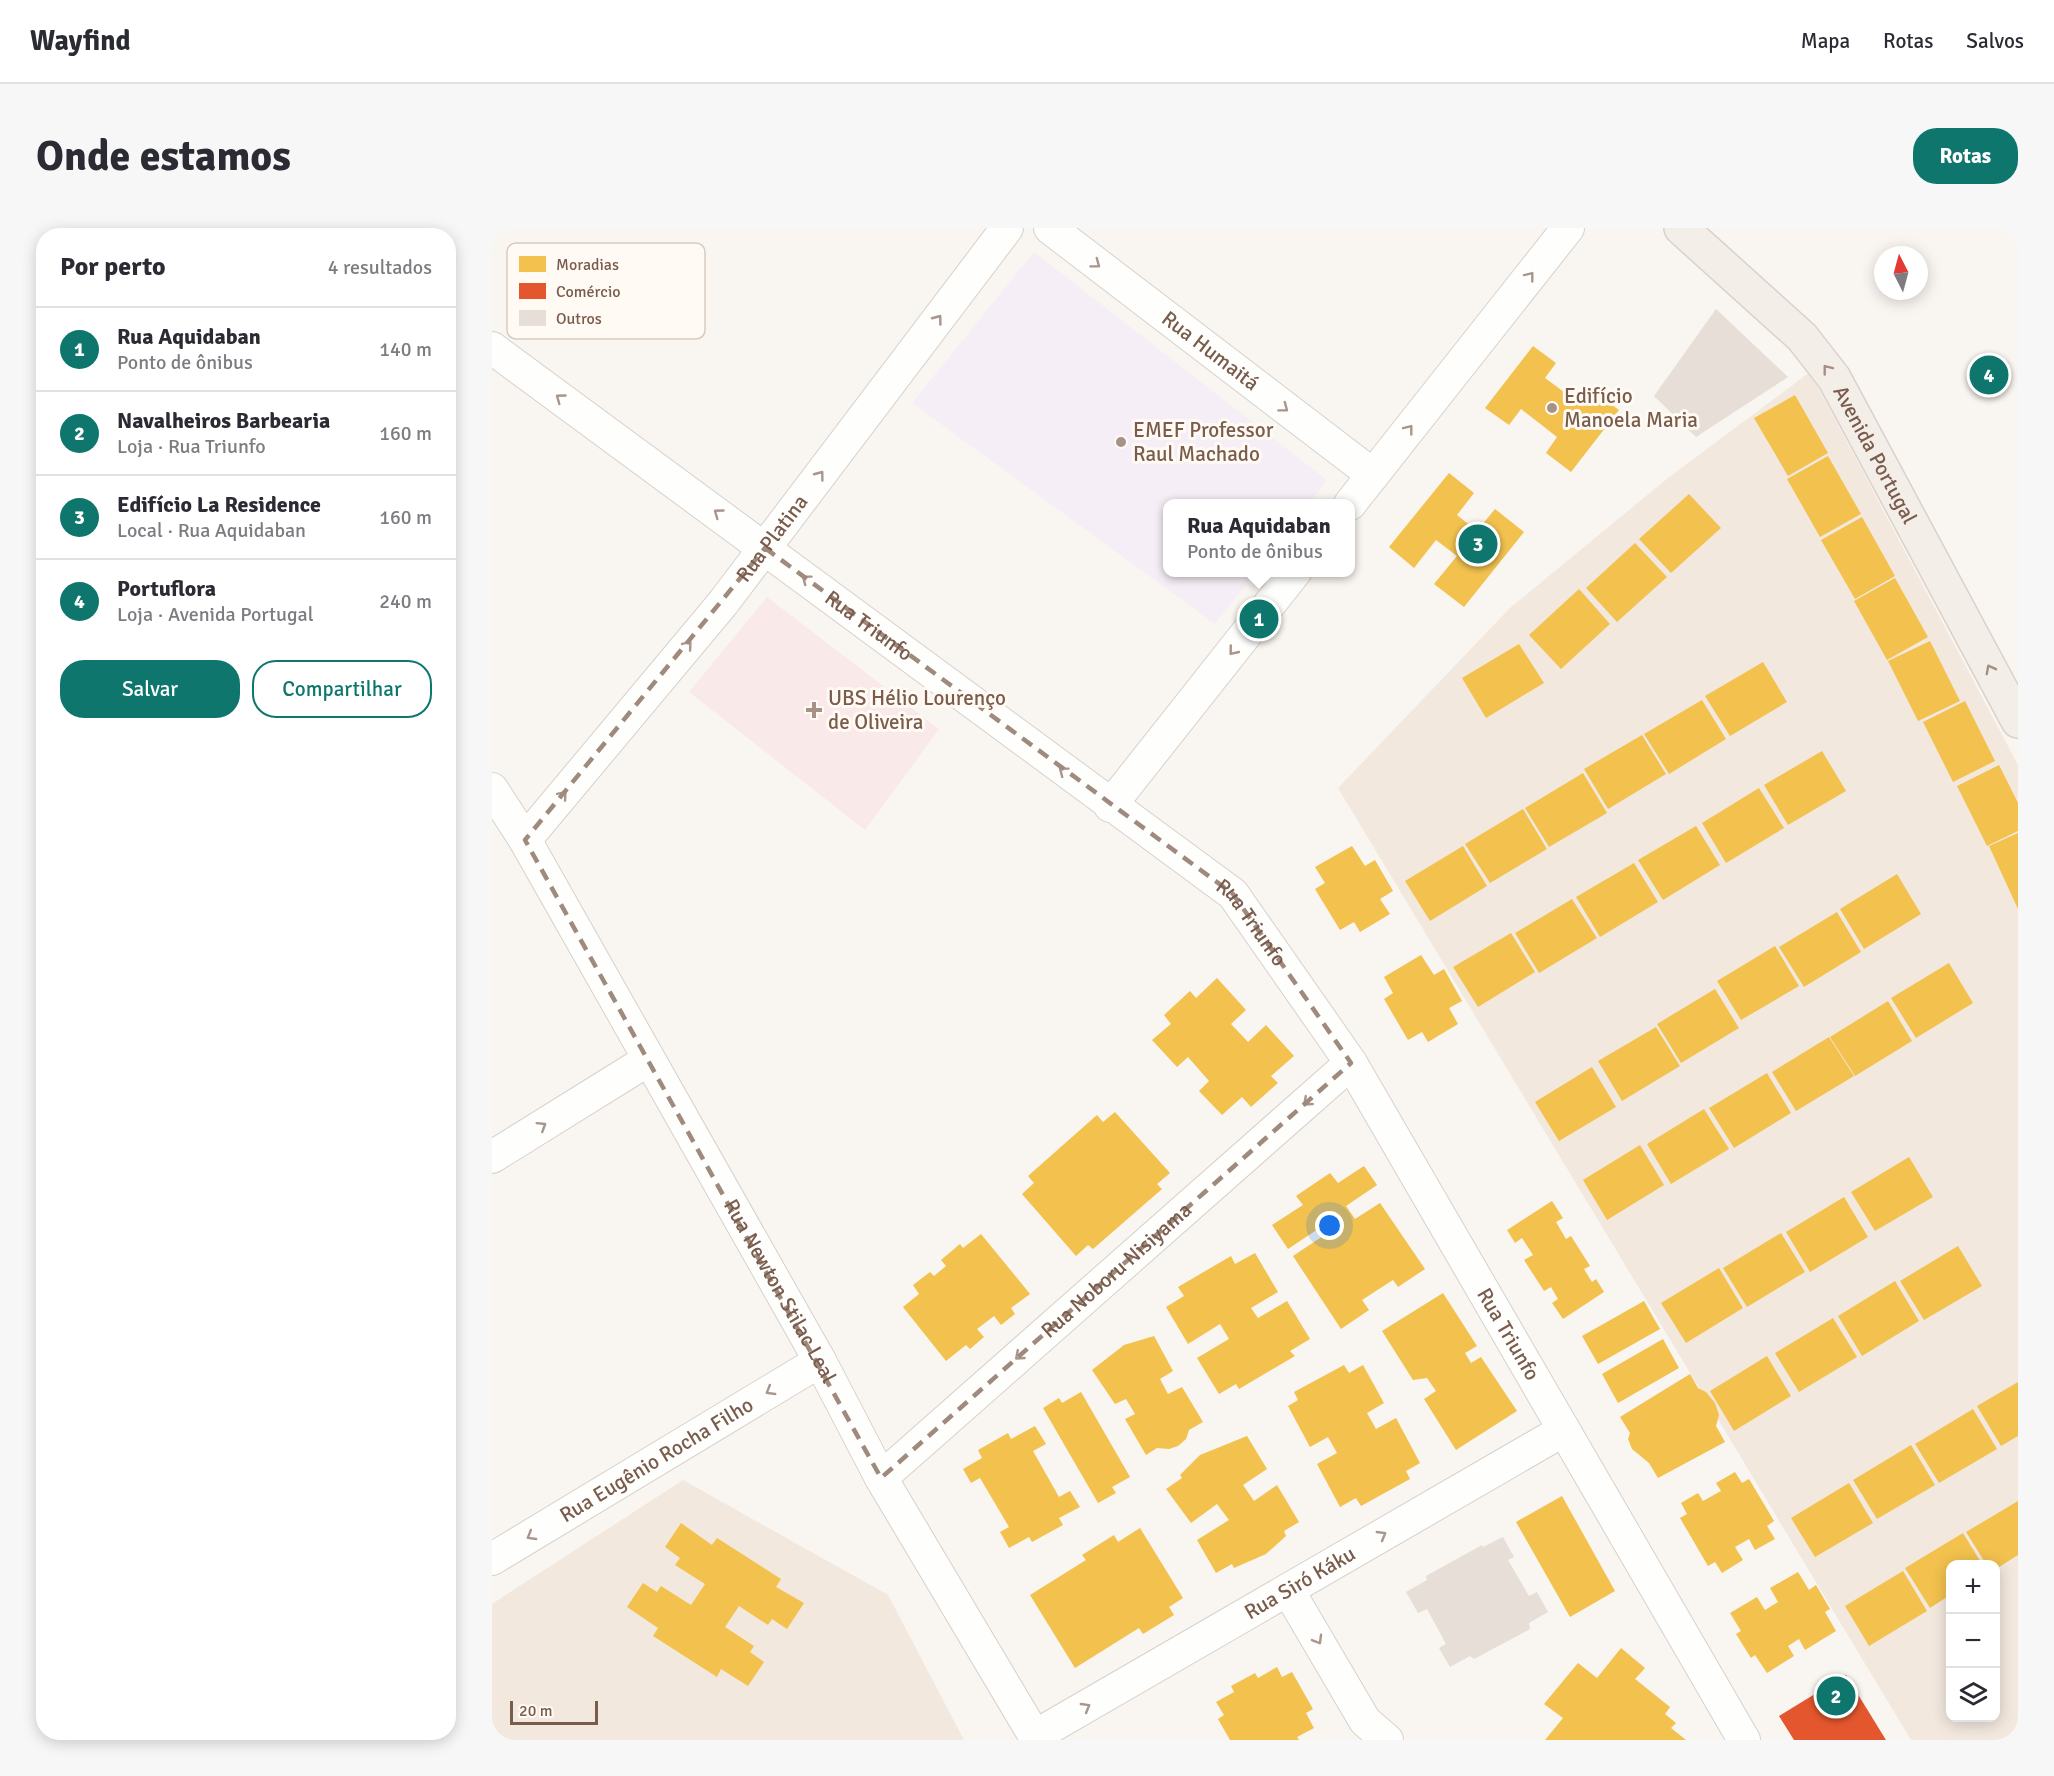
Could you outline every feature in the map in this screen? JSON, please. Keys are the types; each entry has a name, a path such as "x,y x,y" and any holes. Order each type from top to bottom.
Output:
{"main road":[{"name":"Avenida Portugal","path":"1681,228 1802,338 1834,378 2018,721"}],"street":[{"name":"Rua Platina","path":"525,840 716,612 1006,228"},
{"name":"Rua Humaitá","path":"1050,228 1373,475"},
{"path":"1354,499 1568,228"},
{"name":"Rua Triunfo","path":"492,348 765,548 1110,806 1233,894 1351,1063 1744,1740"},
{"path":"1110,806 1292,577"},
{"name":"Rua Newton Stilac Leal","path":"492,789 525,840 820,1361 881,1478 1036,1738"},
{"path":"492,1157 648,1060"},
{"name":"Rua Noboru Nisiyama","path":"881,1478 1351,1063"},
{"name":"Rua Eugênio Rocha Filho","path":"492,1559 820,1361"},
{"name":"Rua Siró Káku","path":"1036,1738 1564,1430"},
{"path":"1288,1590 1365,1722 1387,1740"}],"highlighted area":[{"path":"765,548 1233,894 1351,1063 881,1478 525,840"}],"shaded area":[{"name":"EMEF Professor Raul Machado","path":"1034,252 1327,480 1312,499 1163,499 1163,577 1252,577 1215,624 912,403"},
{"path":"1810,372 2018,765 2018,1740 1911,1740 1338,788 1510,608 1668,478"},
{"name":"UBS Hélio Lourenço de Oliveira","path":"767,597 939,729 865,830 689,692"},
{"path":"683,1480 888,1595 964,1740 492,1740 492,1604"}],"building: Moradias":[{"name":"Edifício Manoela Maria","path":"1533,346 1556,363 1545,378 1583,406 1593,391 1619,410 1571,472 1546,453 1557,437 1521,409 1509,425 1485,408"},
{"path":"1795,395 1828,453 1788,476 1754,418"},
{"path":"1828,456 1861,514 1820,537 1787,479"},
{"path":"1449,473 1474,493 1457,515 1477,531 1495,509 1524,532 1464,607 1434,584 1457,556 1436,540 1414,568 1389,547"},
{"path":"1689,494 1721,528 1671,573 1639,539"},
{"path":"1862,517 1895,576 1855,599 1821,540"},
{"path":"1635,543 1667,577 1617,622 1586,588"},
{"path":"1895,578 1928,637 1887,660 1854,601"},
{"path":"1579,589 1610,624 1561,669 1529,635"},
{"path":"1930,641 1960,701 1918,721 1888,661"},
{"path":"1519,644 1544,683 1486,718 1462,678"},
{"path":"1763,662 1787,702 1730,736 1705,696"},
{"path":"1702,700 1726,739 1669,774 1644,734"},
{"path":"1965,701 1995,761 1953,782 1923,722"},
{"path":"1642,735 1666,774 1608,809 1584,769"},
{"path":"1822,751 1846,791 1788,825 1764,785"},
{"path":"1999,765 2018,803 2018,831 1987,846 1957,786"},
{"path":"1583,773 1607,813 1549,847 1525,808"},
{"path":"1759,788 1784,828 1726,863 1702,823"},
{"path":"1523,809 1547,849 1490,883 1465,844"},
{"path":"1696,826 1720,865 1663,900 1638,860"},
{"path":"2018,833 2018,909 1989,846"},
{"path":"1352,846 1365,866 1375,860 1393,891 1380,899 1390,914 1360,932 1354,922 1340,930 1315,889 1325,883 1315,867"},
{"path":"1463,846 1487,886 1430,921 1405,881"},
{"path":"1634,863 1658,902 1600,937 1576,897"},
{"path":"1897,874 1921,914 1864,949 1840,909"},
{"path":"1572,899 1597,938 1539,973 1515,933"},
{"path":"1837,912 1861,952 1804,987 1779,947"},
{"path":"1511,933 1535,972 1478,1007 1453,967"},
{"path":"1775,946 1799,986 1741,1020 1717,981"},
{"path":"1421,955 1434,975 1444,969 1462,1001 1449,1008 1458,1024 1428,1042 1422,1032 1408,1040 1384,999 1393,993 1384,977"},
{"path":"1949,963 1973,1003 1916,1038 1891,998"},
{"path":"1217,978 1246,1010 1231,1024 1248,1042 1266,1025 1294,1056 1271,1076 1278,1083 1251,1107 1242,1097 1222,1115 1199,1091 1209,1081 1188,1057 1177,1067 1152,1040 1171,1024 1164,1015 1190,991 1196,998"},
{"path":"1715,989 1739,1028 1681,1063 1657,1024"},
{"path":"1888,1001 1912,1041 1855,1076 1830,1037"},
{"path":"1656,1027 1680,1066 1622,1101 1598,1061"},
{"path":"1829,1037 1854,1076 1796,1111 1772,1072"},
{"path":"1592,1067 1616,1107 1559,1141 1535,1102"},
{"path":"1767,1073 1791,1113 1734,1148 1709,1108"},
{"path":"1704,1109 1729,1149 1671,1184 1647,1144"},
{"path":"1115,1112 1170,1173 1157,1184 1162,1189 1093,1249 1088,1245 1076,1256 1022,1194 1034,1183 1028,1176 1097,1115 1103,1122"},
{"path":"1640,1145 1664,1185 1607,1220 1583,1180"},
{"path":"1909,1157 1933,1197 1875,1231 1851,1192"},
{"path":"1364,1166 1377,1185 1346,1206 1355,1219 1380,1203 1425,1269 1398,1287 1393,1280 1362,1300 1369,1310 1341,1329 1293,1256 1323,1236 1318,1229 1288,1249 1272,1225 1303,1205 1296,1196 1330,1173 1338,1183"},
{"path":"1844,1197 1868,1237 1810,1272 1786,1232"},
{"path":"1552,1201 1563,1218 1556,1222 1566,1239 1571,1236 1590,1266 1584,1269 1592,1282 1596,1279 1604,1292 1563,1319 1552,1303 1558,1299 1551,1287 1544,1291 1524,1260 1533,1255 1522,1238 1515,1243 1507,1230"},
{"path":"1781,1233 1805,1272 1747,1307 1723,1268"},
{"path":"981,1234 1030,1294 1011,1308 1015,1314 1001,1325 994,1316 977,1329 984,1337 970,1349 966,1345 946,1361 903,1307 919,1294 913,1285 930,1272 934,1276 946,1266 941,1260 960,1244 963,1248"},
{"path":"1958,1246 1982,1286 1924,1320 1900,1281"},
{"path":"1255,1253 1278,1292 1251,1308 1258,1318 1287,1301 1310,1339 1290,1351 1295,1356 1239,1389 1236,1384 1219,1394 1197,1358 1229,1339 1220,1324 1188,1344 1166,1307 1184,1296 1178,1287 1231,1256 1235,1264"},
{"path":"1719,1268 1743,1308 1686,1343 1661,1303"},
{"path":"1895,1281 1919,1321 1862,1356 1838,1316"},
{"path":"1443,1293 1477,1346 1465,1353 1471,1363 1481,1357 1517,1411 1456,1450 1424,1399 1436,1391 1427,1378 1413,1380 1382,1331"},
{"path":"1644,1301 1660,1329 1598,1364 1582,1336"},
{"path":"1833,1318 1857,1357 1799,1392 1775,1353"},
{"path":"1154,1336 1173,1371 1160,1379 1168,1394 1182,1387 1203,1422 1189,1430 1186,1439 1178,1446 1169,1449 1157,1448 1146,1455 1125,1419 1135,1414 1126,1399 1115,1404 1092,1370 1124,1345"},
{"path":"1663,1339 1679,1368 1618,1403 1602,1374"},
{"path":"1767,1356 1791,1396 1734,1431 1710,1391"},
{"path":"1344,1365 1349,1373 1363,1365 1384,1403 1367,1413 1376,1429 1396,1418 1420,1463 1406,1471 1410,1479 1361,1506 1356,1498 1340,1507 1317,1464 1337,1453 1328,1437 1310,1447 1288,1406 1298,1400 1294,1392"},
{"path":"1690,1374 1698,1388 1706,1392 1715,1403 1719,1415 1716,1426 1725,1442 1658,1478 1649,1463 1632,1449 1628,1439 1630,1433 1620,1417"},
{"path":"2018,1382 2018,1436 2001,1446 1977,1406"},
{"path":"1081,1392 1130,1477 1112,1487 1116,1493 1098,1503 1043,1408 1059,1398 1062,1403"},
{"path":"1973,1409 1997,1449 1939,1483 1915,1444"},
{"path":"1035,1426 1046,1444 1033,1451 1059,1497 1070,1491 1080,1507 1059,1518 1063,1525 1032,1542 1029,1537 1009,1548 1000,1532 1009,1527 980,1478 971,1483 963,1469 982,1458 978,1450 1008,1433 1011,1439"},
{"path":"1247,1436 1267,1469 1243,1485 1254,1501 1277,1485 1299,1522 1284,1531 1286,1536 1266,1554 1234,1568 1232,1564 1216,1573 1197,1540 1229,1520 1217,1504 1191,1523 1166,1489 1182,1478 1180,1475 1200,1455"},
{"path":"1911,1445 1935,1485 1877,1519 1853,1480"},
{"path":"1735,1472 1742,1483 1749,1479 1774,1521 1767,1526 1775,1539 1755,1550 1749,1539 1735,1547 1743,1560 1722,1573 1715,1562 1708,1566 1680,1518 1687,1514 1681,1503 1698,1493 1703,1501 1721,1491 1716,1483"},
{"path":"1849,1483 1873,1523 1815,1557 1791,1518"},
{"path":"1562,1496 1615,1591 1570,1617 1516,1522"},
{"path":"2018,1501 2018,1555 2000,1566 2000,1560 1984,1560 1966,1532"},
{"path":"681,1523 712,1545 717,1538 781,1579 776,1587 804,1603 787,1629 772,1619 768,1625 739,1606 725,1627 754,1646 750,1652 764,1662 748,1686 721,1669 717,1677 653,1636 658,1628 627,1607 643,1583 657,1592 661,1586 691,1605 705,1584 675,1565 680,1558 665,1547"},
{"path":"1140,1528 1183,1598 1169,1607 1174,1615 1143,1634 1139,1628 1075,1668 1030,1595 1086,1560 1082,1555 1114,1535 1118,1542"},
{"path":"1963,1533 1980,1560 1946,1560 1946,1598 1930,1608 1905,1568"},
{"path":"1903,1571 1927,1611 1869,1646 1845,1606"},
{"path":"1798,1572 1809,1590 1816,1585 1830,1609 1825,1612 1836,1631 1805,1650 1799,1639 1788,1646 1794,1656 1767,1673 1755,1655 1751,1658 1736,1634 1741,1631 1730,1613 1757,1597 1765,1610 1778,1602 1770,1588"},
{"path":"1621,1648 1645,1668 1635,1679 1670,1707 1665,1714 1676,1723 1671,1728 1686,1740 1545,1740 1563,1718 1544,1704 1578,1663 1597,1678"},
{"path":"1277,1667 1282,1677 1292,1672 1313,1709 1306,1713 1314,1728 1297,1737 1299,1740 1230,1740 1218,1719 1224,1715 1216,1702 1234,1692 1231,1686 1255,1673 1258,1678"}],"building: Comércio":[{"path":"1846,1675 1886,1740 1794,1740 1779,1716"}],"building: Outros":[{"path":"1716,309 1788,377 1696,437 1654,396"},
{"path":"1503,1537 1514,1557 1508,1560 1529,1596 1537,1592 1548,1612 1529,1623 1530,1629 1474,1659 1470,1656 1450,1667 1439,1648 1446,1644 1427,1609 1418,1613 1406,1592 1427,1580 1426,1576 1482,1545 1483,1547"}],"place":[{"name":"Portuflora","path":"1989,375"},
{"name":"Edifício Manoela Maria","path":"1552,408"},
{"name":"EMEF Professor Raul Machado","path":"1121,442"},
{"name":"Edifício La Residence","path":"1478,544"},
{"name":"Rua Aquidaban","path":"1259,619"},
{"name":"UBS Hélio Lourenço de Oliveira","path":"814,710"},
{"name":"Navalheiros Barbearia","path":"1836,1696"}]}
